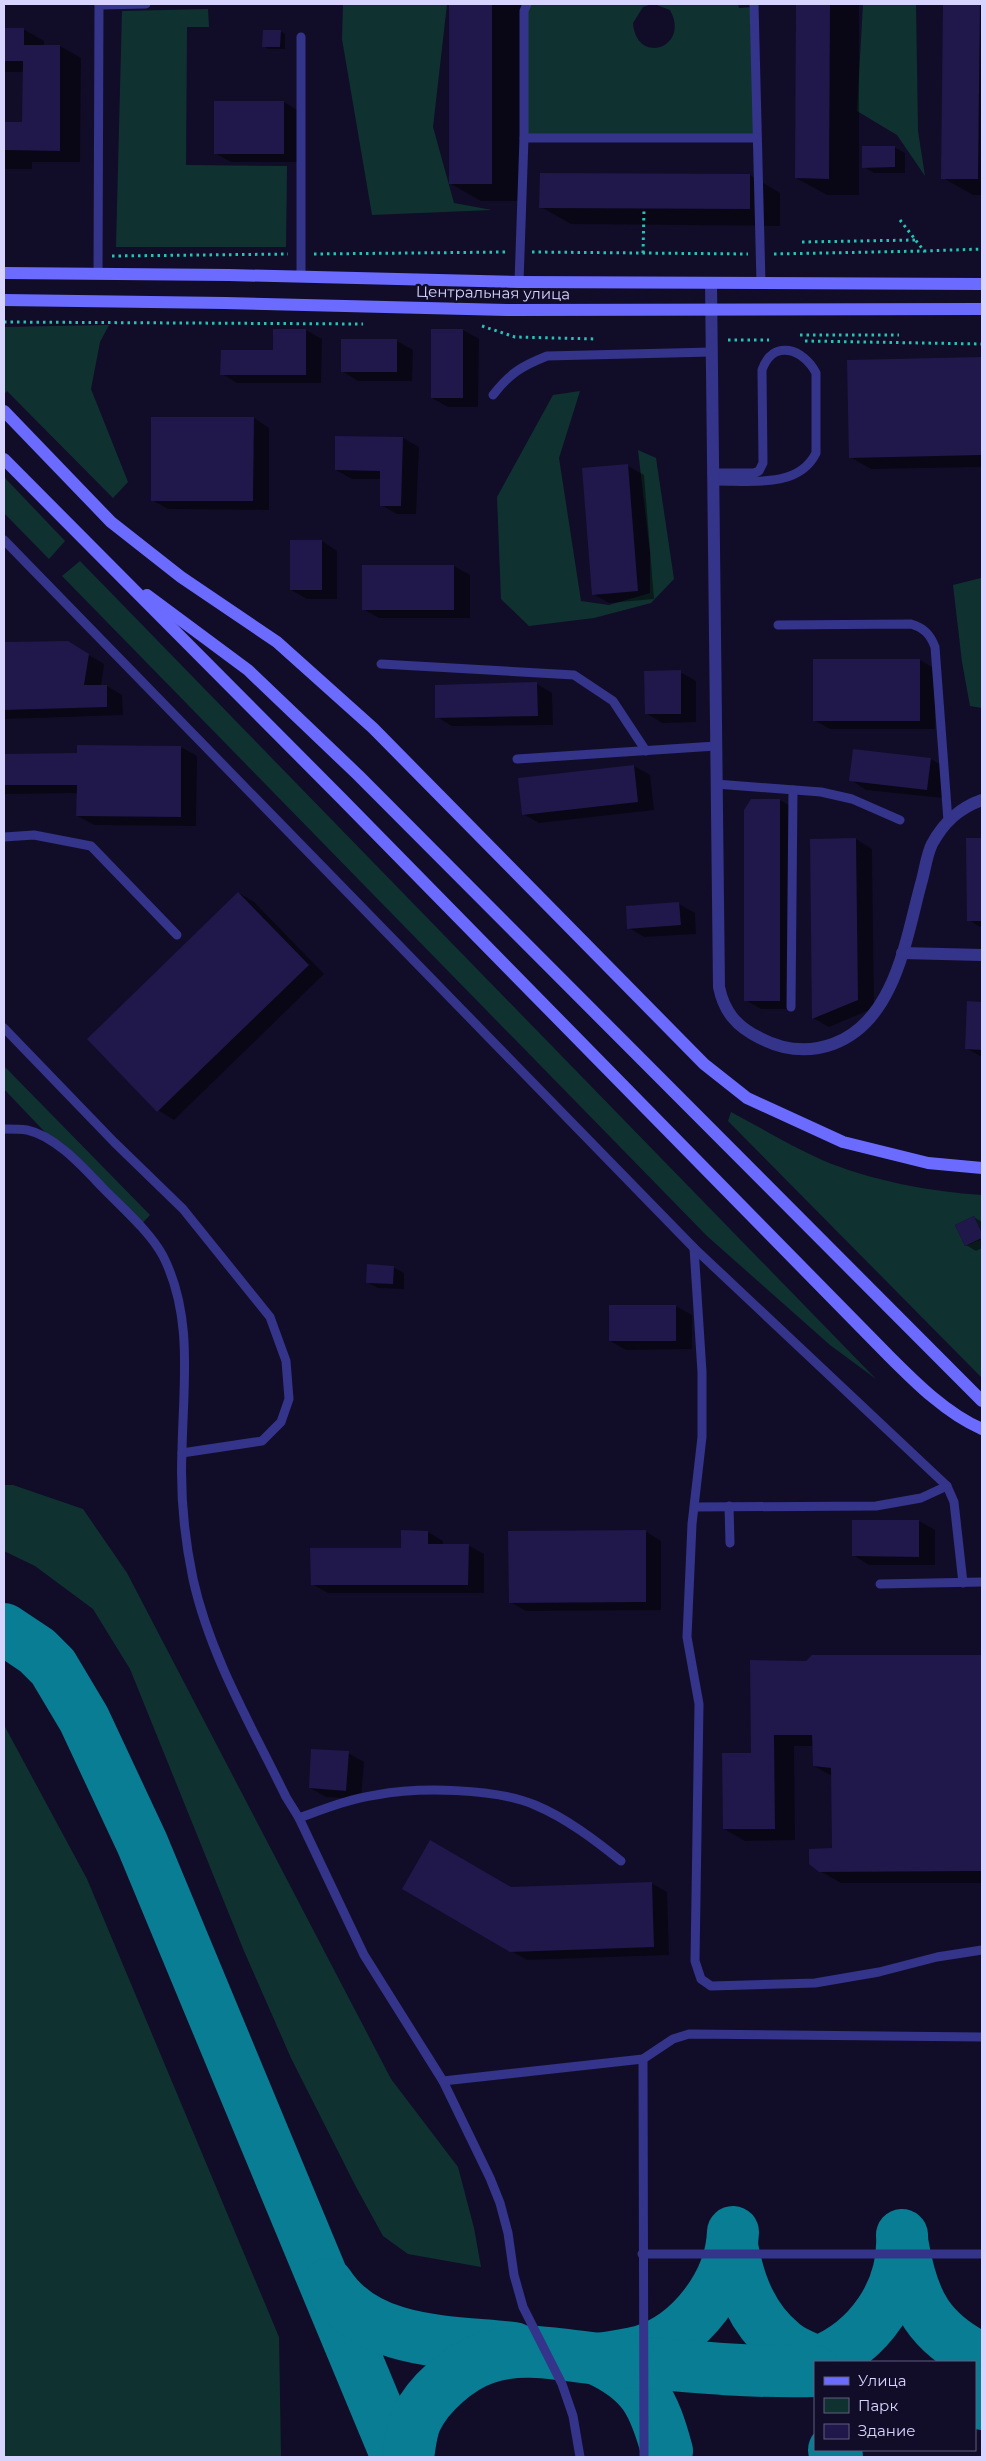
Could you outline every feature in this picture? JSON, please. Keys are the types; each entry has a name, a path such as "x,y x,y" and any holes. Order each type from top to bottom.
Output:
{"main road":[{"name":"Центральная улица","path":"4,273 519,282 982,284"},
{"name":"Центральная улица","path":"4,300 507,310 982,309"},
{"path":"4,411 111,522 182,577 277,642 359,715 490,845 704,1064 725,1082 747,1098 843,1142 928,1163 982,1168"},
{"path":"4,459 341,798 885,1352 947,1408 982,1429"},
{"path":"111,568 248,670 358,775 982,1401"}],"street":[{"path":"711,283 719,987 722,1004 740,1026 752,1034 782,1048 814,1049 843,1040 865,1023 876,1010 897,971 932,845 948,821 965,806 982,800"},
{"path":"902,952 982,955"}],"lane":[{"path":"98,274 99,4 146,4"},
{"path":"519,282 524,138 524,11 528,4"},
{"path":"754,4 761,283"},
{"path":"300,37 301,277"},
{"path":"524,138 757,138"},
{"path":"494,395 506,378 524,365 547,356 712,346"},
{"path":"784,350 803,356 812,364 816,373 816,453 812,460 804,470 783,479 713,477 759,471 763,463 762,370 765,361 774,353 784,350"},
{"path":"4,540 694,1248 947,1486 954,1502 963,1583"},
{"path":"778,625 911,624 923,628 931,637 935,646 948,821"},
{"path":"381,664 574,675 614,701 646,751"},
{"path":"517,759 716,746"},
{"path":"716,784 821,792 852,800 900,820"},
{"path":"791,1007 793,790"},
{"path":"4,837 34,835 91,846 177,935"},
{"path":"4,1028 114,1142 183,1209 270,1317 286,1362 289,1399 281,1422 262,1441 182,1453"},
{"path":"4,1129 27,1130 42,1135 56,1145 93,1178 137,1224 162,1255 178,1296 186,1356 182,1453 182,1519 194,1580 209,1635 364,1955 443,2081 500,2202 522,2306 562,2384 573,2416 580,2457"},
{"path":"694,1248 702,1372 702,1438 695,1507 687,1636 699,1704 695,1961 701,1979 711,1986 815,1983 879,1972 937,1957 982,1950"},
{"path":"695,1507 876,1506 921,1498 947,1486"},
{"path":"729,1506 730,1543"},
{"path":"880,1584 982,1582"},
{"path":"299,1818 326,1808 377,1794 447,1791 489,1793 534,1805 572,1825 621,1861"},
{"path":"443,2081 643,2058 673,2039 689,2034 982,2037"},
{"path":"643,2058 644,2457"},
{"path":"642,2254 982,2254"}],"path":[{"path":"643,253 644,209"},
{"path":"900,220 924,251"},
{"path":"802,242 915,240"},
{"path":"760,254 982,249"},
{"path":"99,256 302,254"},
{"path":"4,322 369,324"},
{"path":"477,325 515,336 536,339 600,339"},
{"path":"800,335 899,335"},
{"path":"712,346 779,340"},
{"path":"798,341 982,344"}],"green space":[{"path":"343,4 447,4 433,127 454,203 492,210 372,215 342,39"},
{"path":"527,4 652,4 643,7 633,23 636,36 643,44 652,48 660,47 668,42 674,34 675,23 670,10 654,4 738,4 739,8 754,7 757,138 524,138"},
{"path":"863,4 916,4 918,131 925,176 897,135 857,111"},
{"path":"208,9 209,27 187,27 186,165 287,166 286,247 116,247 122,11"},
{"path":"109,325 100,342 91,389 128,482 113,498 7,391 4,394 4,327"},
{"path":"580,391 559,458 581,601 609,605 650,593 650,553 638,450 656,458 674,579 651,603 594,618 529,626 501,599 497,497 553,395"},
{"path":"4,477 65,541 49,559 4,513"},
{"path":"80,561 876,1379 830,1345 707,1236 62,576"},
{"path":"981,578 982,708 970,706 962,662 953,585"},
{"path":"4,1066 150,1215 137,1229 4,1089"},
{"path":"731,1112 799,1149 840,1167 880,1179 921,1188 982,1195 982,1233 974,1216 955,1225 965,1246 982,1239 982,1378 728,1121"},
{"path":"4,1485 13,1485 83,1509 127,1573 391,2079 458,2167 474,2228 481,2267 408,2254 383,2236 291,2058 244,1951 130,1669 93,1609 35,1566 4,1551"},
{"path":"4,1725 87,1879 279,2337 281,2457 4,2457"}],"building":[{"path":"449,4 492,4 492,184 449,184"},
{"path":"796,4 830,4 829,179 795,178"},
{"path":"943,4 980,4 978,179 941,179"},
{"path":"4,28 24,28 24,45 60,45 60,151 4,150 4,122 22,122 23,61 4,61"},
{"path":"263,30 281,30 280,47 262,47"},
{"path":"214,101 284,101 284,154 214,154"},
{"path":"862,146 895,146 895,167 862,168"},
{"path":"540,173 750,174 750,209 539,208"},
{"path":"273,329 306,329 306,375 220,375 221,350 273,350"},
{"path":"431,329 463,329 463,398 431,398"},
{"path":"341,339 397,339 397,372 341,372"},
{"path":"982,357 982,455 849,458 847,360"},
{"path":"151,417 254,417 253,501 151,501"},
{"path":"335,436 403,437 401,506 380,506 380,471 335,470"},
{"path":"628,464 638,591 592,595 582,468"},
{"path":"290,540 322,540 322,590 290,590"},
{"path":"362,565 454,565 454,610 362,610"},
{"path":"68,641 89,654 84,685 107,685 107,707 4,710 4,642"},
{"path":"813,659 920,659 920,721 813,721"},
{"path":"681,670 681,714 645,714 644,671"},
{"path":"537,682 538,716 435,718 435,685"},
{"path":"77,745 181,746 181,817 76,816 77,785 4,785 4,754 77,753"},
{"path":"853,749 931,758 927,790 849,781"},
{"path":"634,765 638,802 522,815 518,778"},
{"path":"751,799 780,799 780,1001 744,1001 744,810"},
{"path":"856,838 858,1000 812,1019 810,839"},
{"path":"966,838 982,838 982,921 967,921"},
{"path":"238,892 309,965 157,1112 87,1039"},
{"path":"679,902 681,925 627,929 626,906"},
{"path":"967,1001 982,1002 982,1050 965,1049"},
{"path":"974,1216 982,1233 982,1238 965,1246 955,1225"},
{"path":"367,1264 394,1266 393,1284 366,1283"},
{"path":"609,1305 676,1305 676,1341 609,1341"},
{"path":"852,1520 919,1520 919,1557 852,1556"},
{"path":"401,1530 428,1531 428,1544 469,1544 468,1585 311,1585 310,1548 401,1548"},
{"path":"646,1530 646,1602 509,1603 508,1531"},
{"path":"812,1655 982,1655 982,1871 819,1872 809,1864 809,1849 832,1848 831,1768 813,1766 812,1735 774,1735 775,1829 723,1829 722,1753 751,1753 750,1660 806,1661"},
{"path":"311,1749 349,1751 346,1791 309,1788"},
{"path":"430,1840 511,1887 652,1882 654,1947 510,1952 402,1889"}],"taxiway":[{"path":"4,1629 37,1651 53,1667 84,1719 142,1843 397,2457"},
{"path":"667,2451 657,2419 644,2395 626,2375 597,2359 642,2351 660,2344 692,2320 705,2305 725,2270 731,2251 733,2232"},
{"path":"820,2361 853,2342 868,2328 880,2312 890,2295 897,2276 901,2256 902,2235"},
{"path":"732,2246 743,2287 755,2312 772,2334 787,2347 815,2361"},
{"path":"903,2246 912,2284 926,2314 936,2327 949,2338 982,2359"},
{"path":"328,2284 345,2304 365,2319 387,2329 437,2341 514,2348"},
{"path":"408,2457 416,2420 421,2410 436,2391 465,2368 486,2358 501,2354 544,2352 708,2368 814,2371"},
{"path":"976,2397 982,2404"},
{"path":"834,2451 837,2457"}]}
